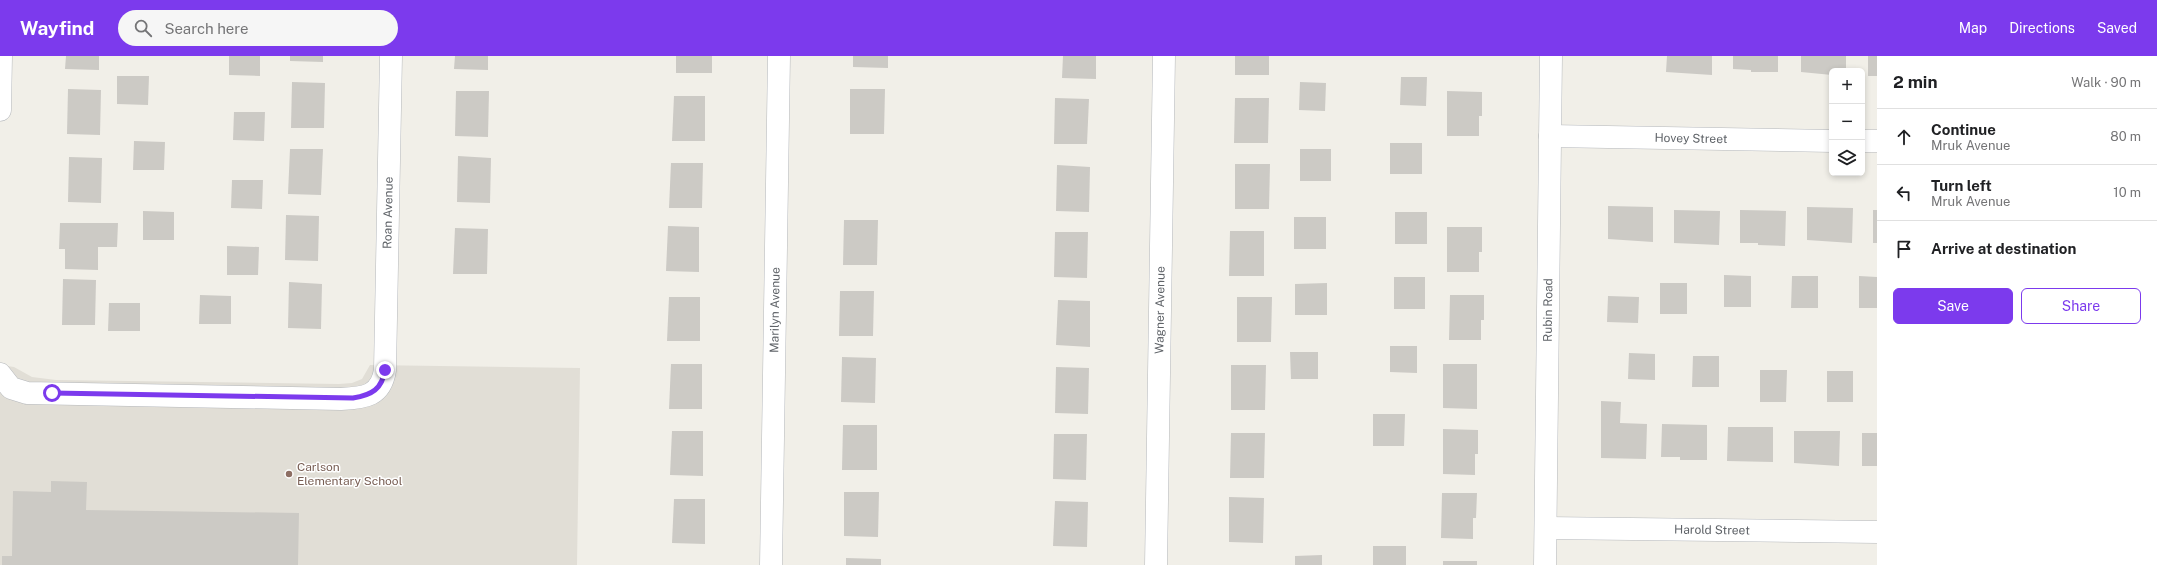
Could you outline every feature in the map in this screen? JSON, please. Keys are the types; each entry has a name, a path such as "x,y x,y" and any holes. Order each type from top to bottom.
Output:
{"street":[{"path":"0,110 1,56"},
{"name":"Roan Avenue","path":"0,374 10,388 27,393 341,398 366,396 376,390 381,384 385,370 391,56"},
{"name":"Marilyn Avenue","path":"771,565 779,56"},
{"name":"Wagner Avenue","path":"1156,565 1164,56"},
{"name":"Rubin Road","path":"1546,565 1552,56"},
{"name":"Hovey Street","path":"1550,136 1829,141"},
{"path":"1865,141 1877,141"},
{"name":"Harold Street","path":"1546,528 1877,532"}],"shaded area":[{"name":"Carlson Elementary School","path":"0,365 14,367 32,377 56,380 339,384 352,383 362,379 370,365 580,368 577,565 0,565"}],"building":[{"path":"66,56 99,56 99,70 65,69"},
{"path":"229,56 260,56 260,76 229,75"},
{"path":"290,56 323,56 323,62 290,61"},
{"path":"455,56 488,56 488,70 454,69"},
{"path":"676,56 712,56 712,73 676,73"},
{"path":"853,56 888,56 888,68 853,67"},
{"path":"1063,56 1096,56 1096,79 1062,78"},
{"path":"1235,56 1269,56 1269,75 1235,75"},
{"path":"1667,56 1712,56 1712,75 1666,72"},
{"path":"1733,56 1778,56 1778,72 1751,72 1751,70 1733,69"},
{"path":"1801,56 1846,56 1846,68 1829,68 1829,75 1801,72"},
{"path":"1868,56 1877,56 1877,76 1868,76"},
{"path":"117,76 149,76 148,105 117,104"},
{"path":"1401,77 1427,77 1426,106 1400,105"},
{"path":"292,82 325,83 324,128 291,128"},
{"path":"1300,82 1326,83 1325,111 1299,110"},
{"path":"68,89 101,90 100,135 67,134"},
{"path":"850,89 885,89 884,134 850,134"},
{"path":"456,91 489,91 488,137 455,136"},
{"path":"1447,91 1482,92 1482,116 1479,116 1479,136 1447,136"},
{"path":"674,96 705,96 705,141 672,141"},
{"path":"1055,98 1089,99 1087,144 1054,144"},
{"path":"1235,98 1269,98 1268,143 1234,143"},
{"path":"234,112 265,112 264,141 233,140"},
{"path":"134,141 165,142 164,170 133,170"},
{"path":"1390,143 1422,143 1422,174 1390,174"},
{"path":"290,149 323,149 321,195 288,194"},
{"path":"1300,149 1331,149 1331,181 1300,181"},
{"path":"458,156 491,158 490,203 457,202"},
{"path":"69,157 102,158 101,203 68,202"},
{"path":"671,163 703,163 702,208 669,208"},
{"path":"1235,164 1270,164 1269,209 1235,209"},
{"path":"1057,165 1090,167 1089,212 1056,211"},
{"path":"232,180 263,180 262,209 231,208"},
{"path":"1608,206 1653,207 1653,242 1608,239"},
{"path":"1807,207 1853,208 1852,243 1807,240"},
{"path":"1674,210 1720,211 1719,245 1674,243"},
{"path":"1740,210 1786,211 1785,246 1740,243"},
{"path":"1873,210 1877,210 1877,243 1873,243"},
{"path":"143,211 174,212 174,240 143,240"},
{"path":"1395,212 1427,212 1427,244 1395,244"},
{"path":"286,215 319,216 318,261 285,260"},
{"path":"1294,217 1326,217 1326,249 1294,249"},
{"path":"844,220 878,220 877,265 843,265"},
{"path":"60,223 118,223 117,247 98,247 98,270 65,269 65,249 59,249"},
{"path":"668,226 699,227 699,272 666,271"},
{"path":"1447,227 1482,227 1482,252 1479,252 1479,272 1447,272"},
{"path":"455,228 488,229 487,274 453,274"},
{"path":"1230,231 1264,231 1264,276 1229,276"},
{"path":"1055,232 1088,232 1087,278 1054,277"},
{"path":"227,246 259,247 258,275 227,275"},
{"path":"1724,275 1751,276 1751,307 1724,307"},
{"path":"1792,276 1818,276 1818,308 1791,308"},
{"path":"1859,276 1877,277 1877,308 1859,308"},
{"path":"1394,277 1425,277 1425,309 1394,309"},
{"path":"63,279 96,280 95,325 62,325"},
{"path":"289,282 322,284 321,329 288,328"},
{"path":"1327,283 1327,315 1295,315 1295,284"},
{"path":"1660,283 1687,283 1687,314 1660,314"},
{"path":"840,291 874,291 873,336 839,336"},
{"path":"200,295 231,296 231,324 199,324"},
{"path":"1450,295 1484,295 1484,320 1481,320 1481,340 1449,340"},
{"path":"1608,296 1639,297 1638,323 1607,322"},
{"path":"669,297 700,297 700,341 667,341"},
{"path":"1237,297 1272,297 1271,342 1237,342"},
{"path":"1058,300 1090,301 1090,347 1056,345"},
{"path":"109,303 140,303 140,331 108,331"},
{"path":"1390,346 1417,346 1417,373 1390,372"},
{"path":"1290,352 1318,352 1318,379 1291,379"},
{"path":"1629,353 1655,354 1655,380 1628,379"},
{"path":"1693,356 1719,356 1719,387 1692,387"},
{"path":"842,357 876,358 875,403 841,402"},
{"path":"671,364 702,364 702,409 669,409"},
{"path":"1443,364 1477,364 1477,409 1443,408"},
{"path":"1231,365 1266,365 1265,410 1231,410"},
{"path":"1056,367 1089,368 1088,414 1055,413"},
{"path":"1760,370 1787,370 1786,402 1760,402"},
{"path":"1827,371 1853,371 1853,402 1827,402"},
{"path":"1601,401 1621,402 1620,423 1647,424 1646,459 1601,458"},
{"path":"1373,414 1405,414 1404,446 1373,446"},
{"path":"1662,424 1707,425 1707,460 1680,460 1680,457 1661,457"},
{"path":"843,425 877,425 877,470 842,470"},
{"path":"1728,427 1773,427 1773,462 1727,461"},
{"path":"1443,429 1478,430 1478,454 1475,454 1475,475 1443,474"},
{"path":"672,431 703,431 703,476 670,475"},
{"path":"1794,431 1840,431 1839,466 1794,463"},
{"path":"1231,433 1265,433 1264,478 1230,478"},
{"path":"1862,433 1877,433 1877,466 1862,466"},
{"path":"1054,434 1087,434 1086,480 1053,479"},
{"path":"51,481 87,482 86,510 299,513 298,565 2,565 2,556 12,556 13,491 51,492"},
{"path":"844,492 879,492 878,537 844,536"},
{"path":"1442,493 1477,493 1476,518 1473,518 1473,539 1441,538"},
{"path":"1229,497 1264,498 1263,543 1229,542"},
{"path":"674,499 705,499 705,544 672,543"},
{"path":"1055,501 1088,502 1087,547 1053,546"},
{"path":"1373,546 1406,546 1406,565 1373,565"},
{"path":"1322,555 1322,565 1295,565 1295,556"},
{"path":"846,558 881,559 881,565 846,565"},
{"path":"1443,561 1477,561 1477,565 1443,565"}],"place":[{"name":"Carlson Elementary School","path":"289,474"}],"route":[{"path":"52,393 353,398 366,396 376,390 381,384 385,370"}]}
